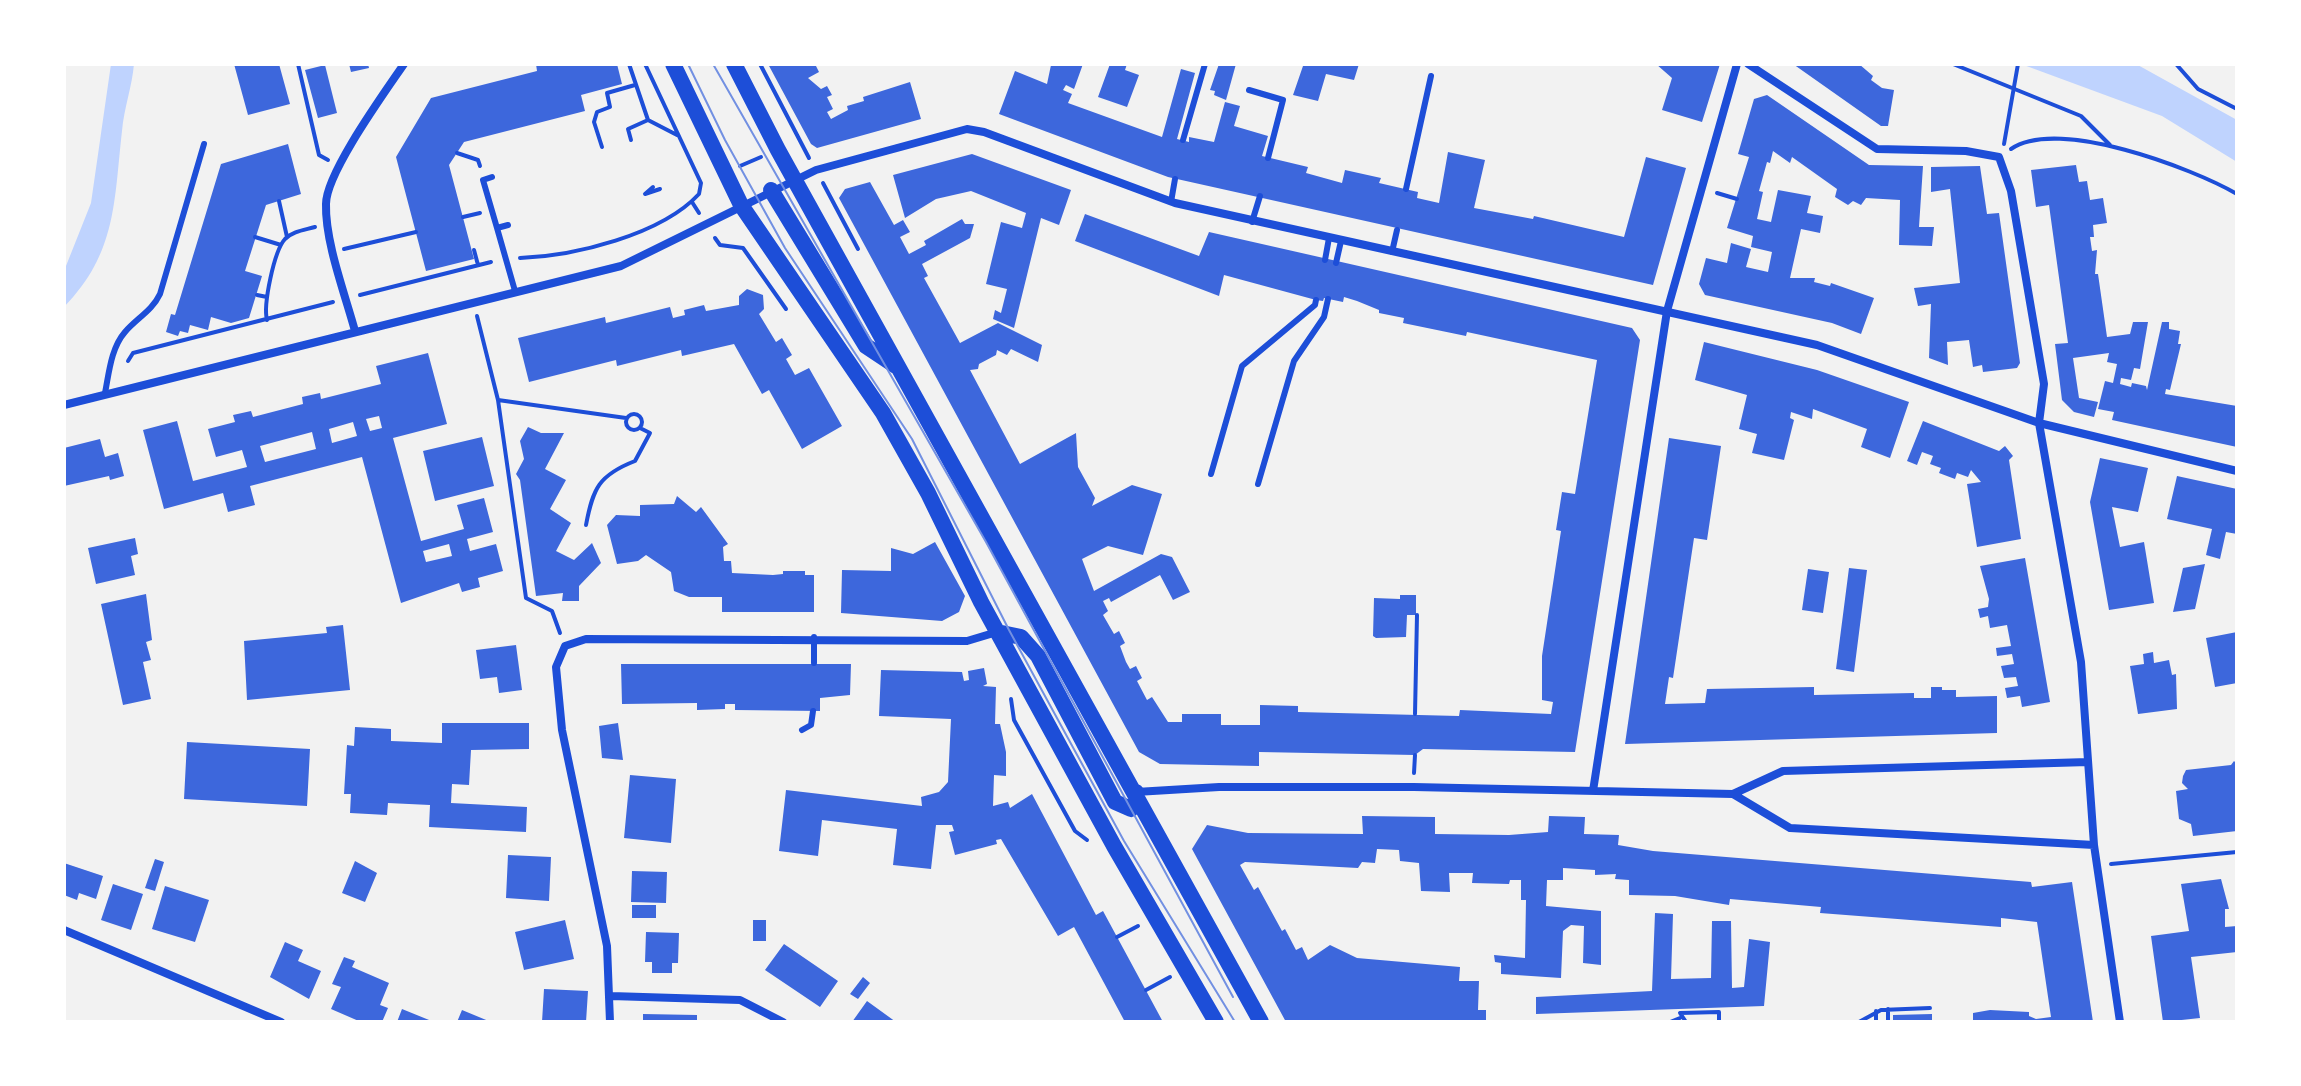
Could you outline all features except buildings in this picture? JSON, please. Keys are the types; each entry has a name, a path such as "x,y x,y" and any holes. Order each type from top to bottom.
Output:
{"main road":[{"path":"673,64 741,205 883,413 928,493 997,632 1114,846 1216,1022"},
{"path":"734,64 778,150 1261,1022"},
{"path":"771,190 866,346 897,366"},
{"path":"997,632 1021,637 1038,656 1115,802 1131,809 1137,802 1136,792"}],"street":[{"path":"355,331 329,224 327,195 340,168 404,64"},
{"path":"1593,791 1667,311 1737,64"},
{"path":"1748,64 1877,149 1966,151 1999,157 2011,191 2044,384 2039,423 2081,662 2094,845 2120,1022"},
{"path":"64,405 621,266 816,170 956,130 976,130 1171,202 1817,345 2039,423 2237,471"},
{"path":"610,1022 607,946 562,730 556,667 565,646 586,639 814,637 967,641 997,632"},
{"path":"1136,792 1219,787 1733,794 1783,771 2088,762"},
{"path":"1733,794 1790,828 2094,845"},
{"path":"64,930 281,1022"},
{"path":"611,996 740,1000 783,1022"}],"lane":[{"path":"1183,140 1205,64"},
{"path":"1406,189 1431,76"},
{"path":"1249,90 1283,100 1268,158"},
{"path":"105,393 119,341 154,306 160,294 204,144"},
{"path":"492,177 483,180 515,291"},
{"path":"1171,202 1175,179"},
{"path":"1252,222 1260,196"},
{"path":"497,228 508,225"},
{"path":"1392,252 1397,230"},
{"path":"1325,260 1329,238"},
{"path":"1336,263 1341,241"},
{"path":"1258,484 1294,361 1324,317 1328,299"},
{"path":"1211,474 1242,366 1315,305 1316,300"},
{"path":"814,637 814,663"},
{"path":"802,730 811,725 813,711"}],"path":[{"path":"298,64 319,155 340,168"},
{"path":"629,64 648,120 677,135"},
{"path":"126,363 133,353 506,258 558,257 608,244 692,202 699,194 701,183 645,64"},
{"path":"760,64 809,159"},
{"path":"1953,64 2081,116 2112,147"},
{"path":"1999,157 2018,64"},
{"path":"2176,64 2198,89 2237,109"},
{"path":"602,147 594,122 597,112 610,107 607,93 635,85"},
{"path":"631,140 628,129 648,120"},
{"path":"701,183 800,140"},
{"path":"1999,157 2022,142 2080,142 2112,147 2205,176 2237,194"},
{"path":"457,153 478,160 483,180"},
{"path":"653,187 645,194 660,189"},
{"path":"825,187 839,215"},
{"path":"1702,188 1737,199"},
{"path":"279,201 287,237"},
{"path":"692,202 696,207"},
{"path":"463,217 473,214"},
{"path":"267,320 264,307 281,245 287,237 329,224"},
{"path":"335,251 416,232"},
{"path":"255,237 281,245"},
{"path":"714,237 720,245 743,248 789,313"},
{"path":"474,250 478,265"},
{"path":"257,295 267,297"},
{"path":"474,302 498,400 526,598 552,611 565,646"},
{"path":"498,400 626,418 638,414 642,419 640,428"},
{"path":"586,525 592,495 609,471 635,461 650,433 640,428 628,428 626,418"},
{"path":"1415,714 1417,615"},
{"path":"1010,696 1014,720 1075,831 1093,844"},
{"path":"2097,865 2237,852"},
{"path":"1117,937 1143,923"},
{"path":"1146,990 1172,976"},
{"path":"1859,1022 1876,1011 1930,1008"},
{"path":"1888,1009 1888,1022"},
{"path":"1876,1011 1876,1022"},
{"path":"1680,1018 1680,1013 1719,1012 1719,1022"},
{"path":"1670,1022 1680,1018"},
{"path":"1680,1018 1686,1022"},
{"path":"1641,1022 1655,1022"}],"water":[{"path":"111,64 134,64 110,225 94,267 64,307 64,271 91,203"},
{"path":"2021,64 2136,64 2237,120 2237,162 2162,116"}],"tram line":[{"path":"688,64 725,140 785,248 912,439 1009,630 1124,841 1235,1022"},
{"path":"713,64 986,542 1233,997"}]}
